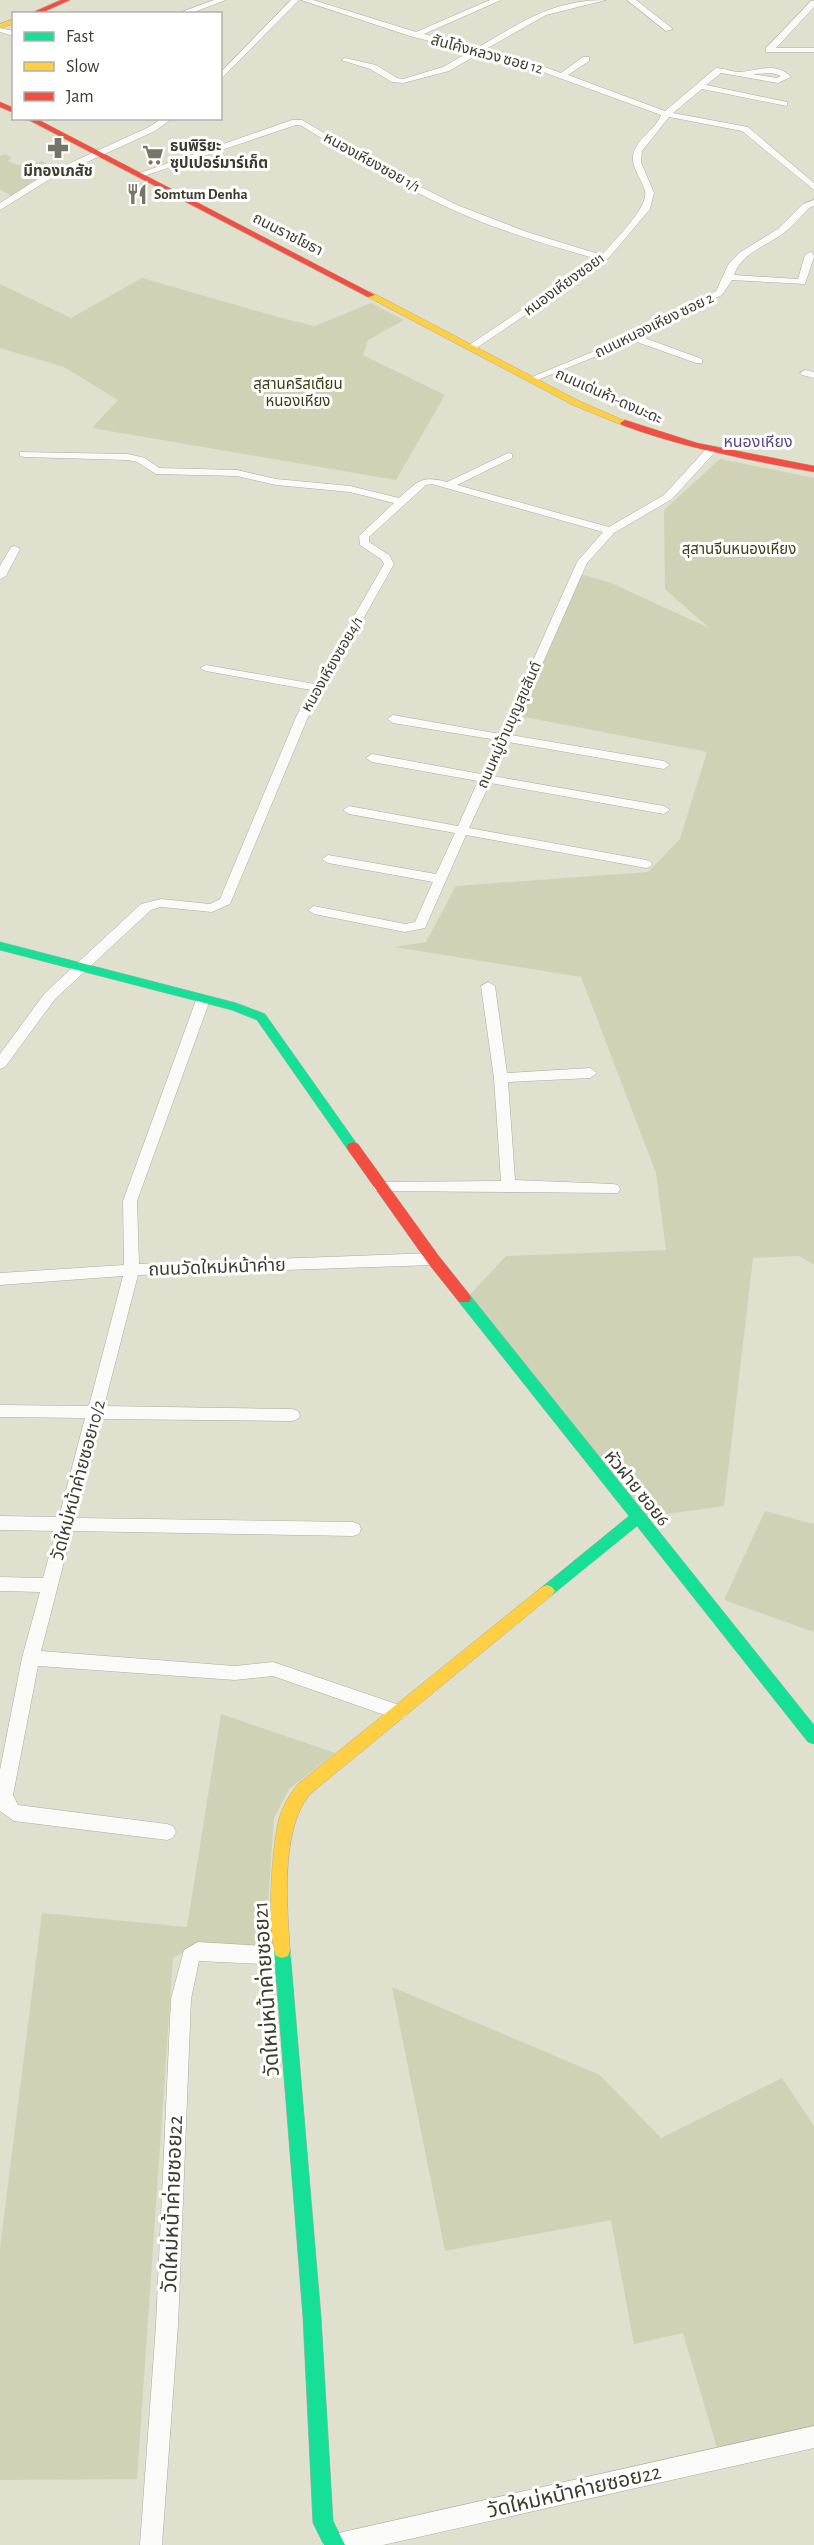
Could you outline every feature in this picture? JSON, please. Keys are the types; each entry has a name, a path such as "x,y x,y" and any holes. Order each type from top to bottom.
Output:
{"street":[{"path":"37,12 67,0"},
{"path":"186,12 222,0"},
{"path":"222,76 295,0"},
{"name":"สันโค้งหลวง ซอย 12","path":"305,0 416,35 504,56 563,75 666,114"},
{"path":"416,35 497,0"},
{"path":"345,60 373,67 395,80 403,81 446,69 543,13 602,0"},
{"path":"631,0 669,29"},
{"path":"814,3 769,50 814,50"},
{"path":"563,75 586,59"},
{"path":"666,114 719,70 741,74"},
{"path":"701,86 784,104"},
{"path":"666,114 745,129 814,187"},
{"name":"หนองเหียงซอย1","path":"472,347 604,258 647,207 650,193 637,162 638,151 663,122 666,114"},
{"name":"ถนนราชโยธา","path":"32,120 501,363"},
{"path":"0,207 47,177 164,120"},
{"name":"หนองเหียงซอย 1/1","path":"138,175 255,134 295,122 302,123 384,172 474,216 523,235 604,258"},
{"name":"ถนนหนองเหียง ซอย 2","path":"532,379 634,339 668,317 719,293 729,278 733,265 742,255 782,230 806,206 814,203"},
{"path":"729,278 802,282 810,255"},
{"path":"634,339 699,361"},
{"name":"ถนนเด่นห้า-ดงมะดะ","path":"501,363 576,403 655,435 711,450 814,469"},
{"name":"ถนนหมู่บ้านบุญสุขสันต์","path":"314,910 405,928 420,925 582,562 610,531 668,497 711,450"},
{"path":"24,454 128,457 141,460 156,471 237,473 276,482 350,489 401,502"},
{"path":"447,486 508,456"},
{"name":"หนองเหียงซอย4/1","path":"0,1064 50,996 146,907 161,903 212,908 225,901 302,717 389,564 385,557 364,543 364,536 423,482 432,481 610,531"},
{"path":"0,576 15,549"},
{"path":"206,668 318,688"},
{"path":"393,719 664,765"},
{"path":"372,758 664,810"},
{"path":"349,810 646,864"},
{"path":"328,859 440,879"},
{"name":"หัวฝาย ซอย6","path":"0,946 83,966 202,1000 246,1008 261,1017 433,1259 637,1518 814,1737"},
{"path":"488,986 501,1078 508,1185"},
{"name":"วัดใหม่หน้าค่ายซอย10/2","path":"167,1832 14,1813 7,1807 4,1795 31,1658 132,1270 130,1201 202,1000"},
{"path":"501,1078 590,1073"},
{"path":"380,1187 497,1188 508,1185 613,1189"},
{"name":"ถนนวัดใหม่หน้าค่าย","path":"0,1279 132,1270 433,1259"},
{"path":"0,1411 292,1415"},
{"name":"วัดใหม่หน้าค่ายซอย21","path":"334,2545 323,2523 312,2317 279,1914 285,1828 293,1803 303,1790 324,1771 637,1518"},
{"path":"0,1523 353,1529"},
{"path":"0,1584 50,1585"},
{"path":"31,1658 235,1673 273,1670 399,1712"},
{"name":"วัดใหม่หน้าค่ายซอย22","path":"151,2545 167,2325 181,1999 191,1956 198,1951 282,1956"},
{"name":"วัดใหม่หน้าค่ายซอย22","path":"334,2545 814,2437"}],"green space":[{"path":"5,154 12,158 8,161 17,165 29,165 42,161 53,169 42,174 41,178 12,196 0,189 0,156"},
{"name":"สุสานคริสเตียน หนองเหียง","path":"142,278 315,326 371,303 404,320 368,340 363,355 445,395 396,480 92,428 118,400 64,367 0,348 0,284 71,318"},
{"name":"สุสานจีนหนองเหียง","path":"720,459 814,478 814,1265 799,1256 753,1258 724,1506 637,1518 465,1300 506,1256 666,1250 656,1173 581,977 394,947 426,942 456,886 648,872 680,839 707,752 514,715 577,573 611,583 709,628 665,589 664,510"},
{"path":"765,1511 814,1524 814,1632 724,1600"},
{"path":"221,1714 335,1753 289,1789 274,1818 265,1947 197,1945 173,1958 137,2479 0,2480 0,2248 42,1913 187,1927"},
{"path":"392,1987 600,2075 661,2138 782,2078 814,2126 814,2429 717,2448 683,2333 634,2344 611,2220 445,2251"}],"traffic: fast":[{"path":"0,946 236,1007 261,1017 353,1147"},
{"path":"464,1298 814,1737"},
{"path":"547,1591 637,1518"},
{"path":"282,1950 312,2317 323,2523 335,2545"}],"traffic: slow":[{"path":"0,26 12,22"},
{"path":"371,295 576,403 625,423"},
{"path":"282,1950 280,1916 282,1855 288,1818 296,1798 304,1789 547,1591"}],"traffic: jam":[{"path":"37,12 67,0"},
{"path":"0,104 12,110"},
{"path":"32,120 371,295"},
{"path":"625,423 695,445 814,469"},
{"path":"353,1147 433,1259 464,1298"}],"place":[{"name":"มีทองเภสัช","path":"58,148"},
{"name":"ธนพิริยะ ซุปเปอร์มาร์เก็ต","path":"153,155"},
{"name":"Somtum Denha","path":"137,194"}],"district":[{"name":"หนองเหียง","path":"758,441"}]}
